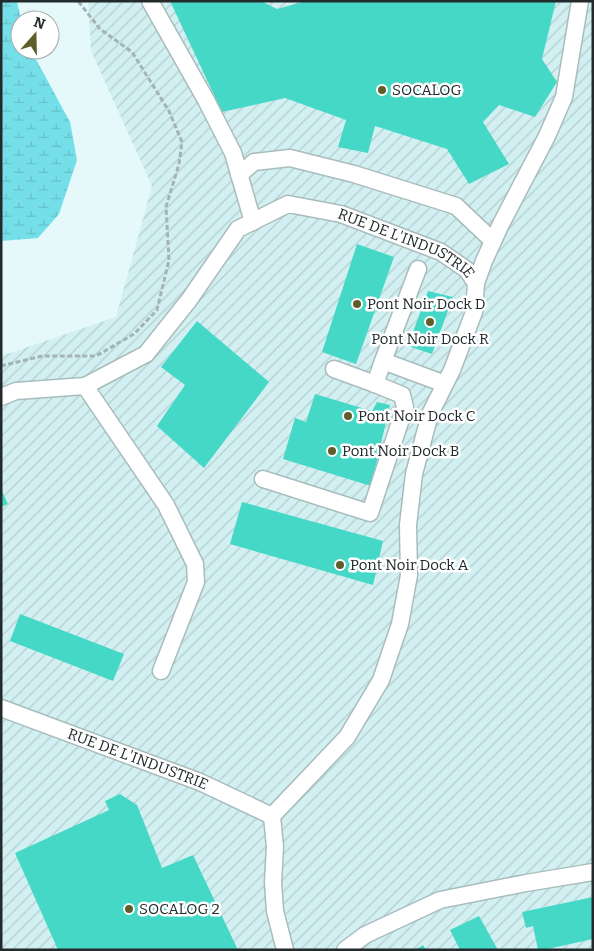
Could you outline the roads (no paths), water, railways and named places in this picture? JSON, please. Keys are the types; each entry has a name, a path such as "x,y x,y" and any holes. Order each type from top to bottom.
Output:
{"street":[{"path":"150,1 206,100 233,153 252,222"},
{"path":"476,283 484,261 547,136 564,97 580,1"},
{"path":"239,174 254,162 290,158 354,174 456,206 494,241"},
{"name":"RUE DE L'INDUSTRIE","path":"1,397 16,391 85,386 146,354 189,300 238,229 288,204 341,214 441,252 467,270 476,283 474,312 452,370 430,414 414,474 408,525 408,575 400,624 381,680 347,737 272,816 200,782 1,708"},
{"path":"375,384 418,269"},
{"path":"382,361 445,384"},
{"path":"263,479 370,513 405,407 402,395 334,369"},
{"path":"85,386 166,505 195,564 196,582 162,671"},
{"path":"272,816 275,847 273,882 275,911 285,950"},
{"path":"346,950 365,935 440,900 593,872"}],"place":[{"name":"SOCALOG","path":"382,90"},
{"name":"Pont Noir Dock D","path":"357,304"},
{"name":"Pont Noir Dock R","path":"430,322"},
{"name":"Pont Noir Dock C","path":"348,416"},
{"name":"Pont Noir Dock B","path":"332,451"},
{"name":"Pont Noir Dock A","path":"340,565"},
{"name":"SOCALOG 2","path":"129,909"}]}
